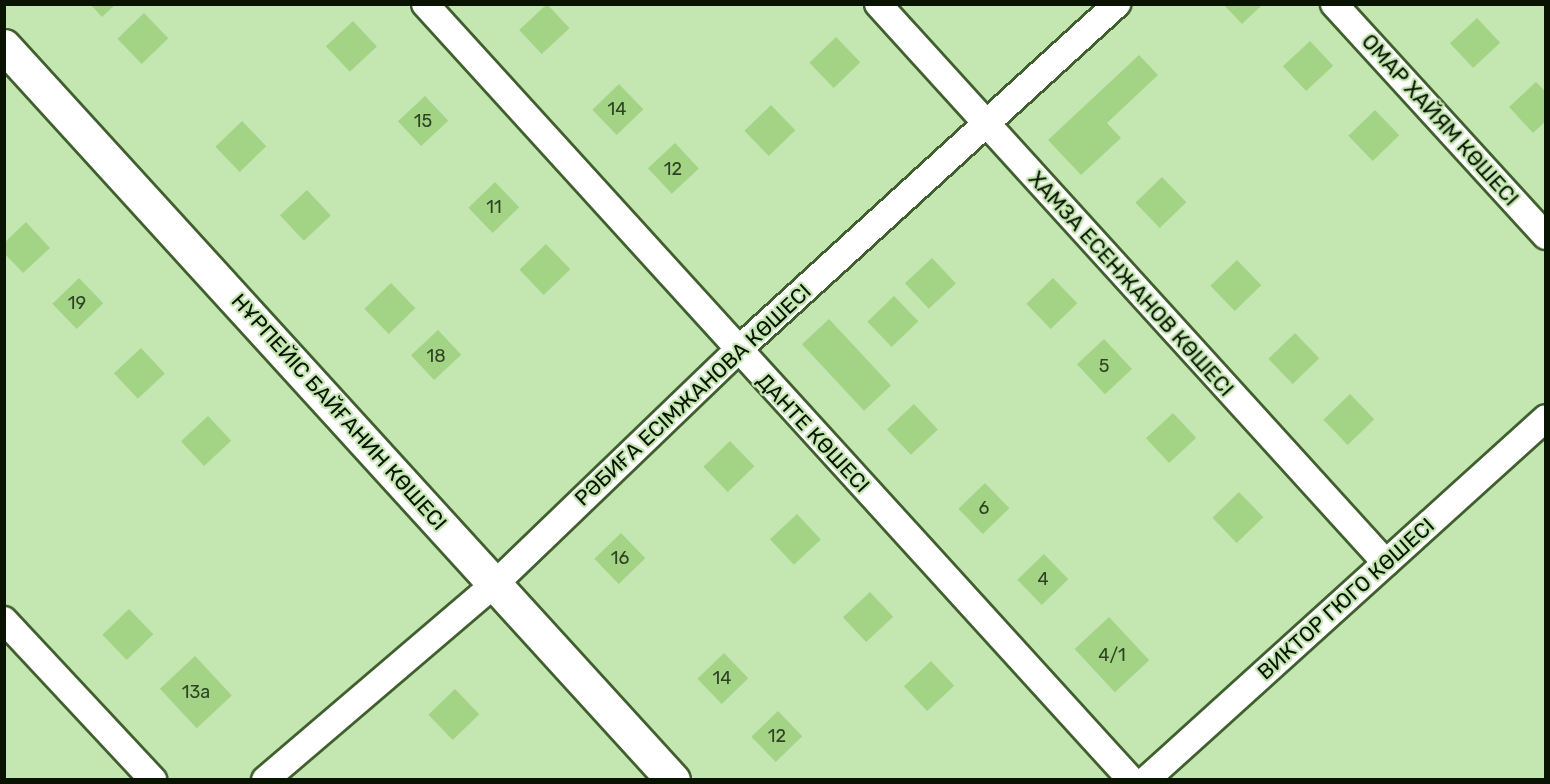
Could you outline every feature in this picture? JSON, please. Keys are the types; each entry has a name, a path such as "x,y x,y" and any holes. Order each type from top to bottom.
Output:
{"street":[{"name":"ДАНТЕ КӨШЕСІ","path":"425,4 737,351 1131,780"},
{"name":"ХАМЗА ЕСЕНЖАНОВ КӨШЕСІ","path":"878,4 1386,563"},
{"name":"РӘБИҒА ЕСІМЖАНОВА КӨШЕСІ","path":"265,780 496,583 737,351 1117,4"},
{"name":"ОМАР ХАЙЯМ КӨШЕСІ","path":"1334,4 1545,236"},
{"name":"НҰРПЕЙІС БАЙҒАНИН КӨШЕСІ","path":"4,46 496,583 673,780"},
{"name":"ВИКТОР ГЮГО КӨШЕСІ","path":"1146,780 1545,418"},
{"path":"4,620 153,780"}],"building":[{"path":"90,4 116,4 102,17"},
{"path":"547,4 570,28 542,54 519,30"},
{"path":"1223,4 1263,4 1242,24"},
{"path":"144,13 168,38 142,64 117,39"},
{"path":"1477,18 1500,43 1473,68 1450,43"},
{"path":"353,21 377,47 350,72 326,46"},
{"path":"836,37 860,62 834,88 809,63"},
{"path":"1310,41 1333,66 1306,91 1283,66"},
{"path":"1139,55 1158,75 1107,123 1121,138 1081,175 1048,140"},
{"path":"1536,82 1546,92 1546,121 1533,133 1509,107"},
{"path":"619,84 643,109 617,135 592,110"},
{"path":"425,96 448,121 421,146 398,121"},
{"path":"771,105 795,130 769,156 744,131"},
{"path":"1375,110 1399,135 1373,161 1348,136"},
{"path":"242,121 266,146 240,172 215,147"},
{"path":"675,143 699,169 672,194 648,168"},
{"path":"1162,177 1186,202 1160,228 1135,203"},
{"path":"495,182 519,207 493,233 468,208"},
{"path":"307,190 331,216 304,241 280,215"},
{"path":"26,222 50,248 23,273 4,253 4,243"},
{"path":"546,244 570,269 544,295 519,270"},
{"path":"932,258 956,284 929,309 905,283"},
{"path":"1237,260 1261,285 1235,311 1210,286"},
{"path":"79,278 103,303 77,329 52,304"},
{"path":"1053,278 1077,303 1051,329 1026,304"},
{"path":"391,283 415,308 389,334 364,309"},
{"path":"894,296 918,321 892,347 867,322"},
{"path":"829,319 891,386 864,411 802,344"},
{"path":"438,330 461,355 434,380 411,355"},
{"path":"1295,333 1319,358 1293,384 1268,359"},
{"path":"1104,339 1132,369 1105,394 1077,364"},
{"path":"141,348 165,374 138,399 114,373"},
{"path":"1350,394 1374,419 1348,445 1323,420"},
{"path":"914,404 938,430 911,455 887,429"},
{"path":"1173,413 1196,438 1169,463 1146,438"},
{"path":"208,416 231,441 204,466 181,441"},
{"path":"730,441 754,466 728,492 703,467"},
{"path":"985,483 1009,508 983,534 958,509"},
{"path":"1239,492 1263,517 1237,543 1212,518"},
{"path":"797,514 821,540 794,565 770,539"},
{"path":"621,533 645,558 619,584 594,559"},
{"path":"1044,554 1068,579 1042,605 1017,580"},
{"path":"870,592 893,617 866,642 843,617"},
{"path":"129,609 153,634 127,660 102,635"},
{"path":"1109,617 1149,660 1115,692 1075,649"},
{"path":"724,653 748,678 722,704 697,679"},
{"path":"195,656 232,695 197,728 160,689"},
{"path":"931,661 954,686 927,711 904,686"},
{"path":"455,689 479,714 453,740 428,715"},
{"path":"778,711 802,736 776,762 751,737"}]}
